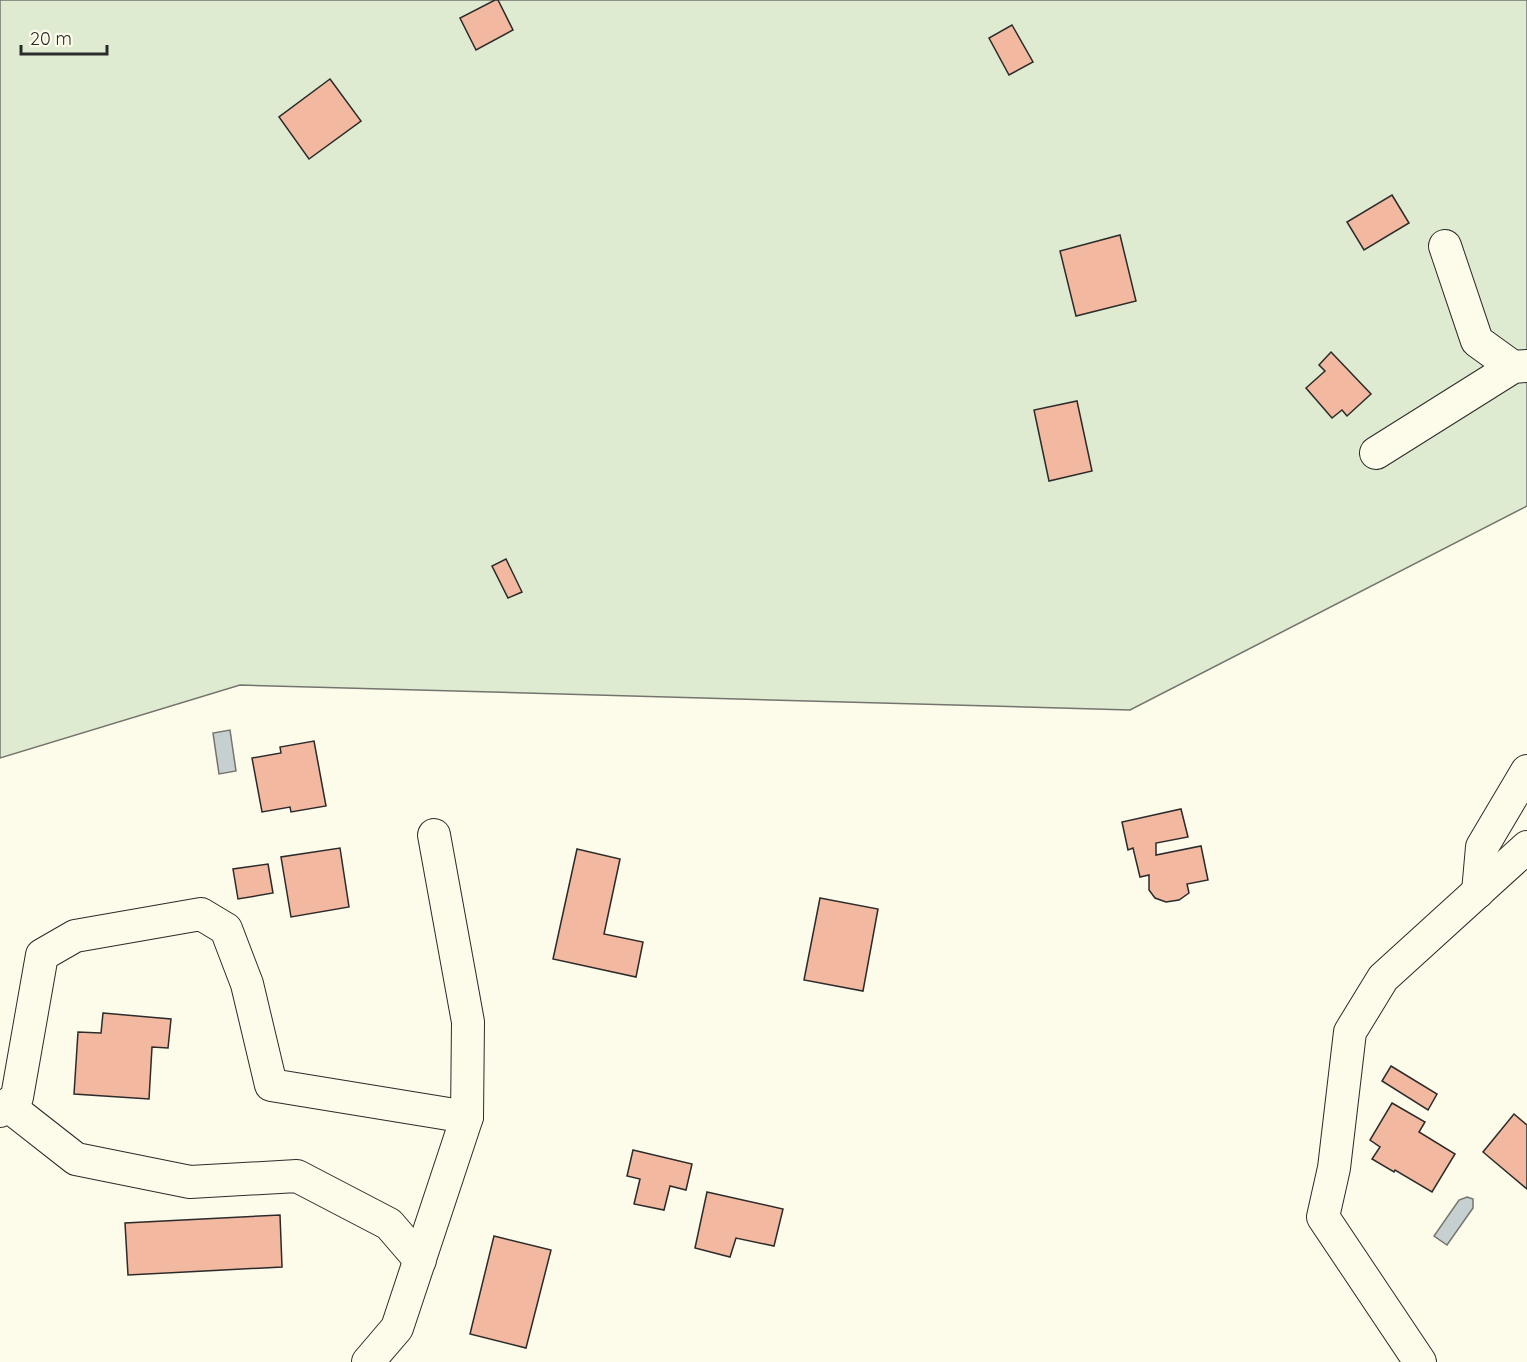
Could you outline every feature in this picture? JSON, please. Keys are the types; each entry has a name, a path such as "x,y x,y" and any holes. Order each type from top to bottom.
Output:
{"street":[{"path":"1376,453 1520,367 1477,341 1445,246"},
{"path":"1478,892 1482,847 1527,771"},
{"path":"368,1362 398,1328 467,1117 468,1022 434,835"},
{"path":"1420,1362 1323,1217 1334,1168 1350,1032 1383,978 1527,847"},
{"path":"420,1260 389,1224 297,1176 190,1182 76,1159 4,1108 17,1097 42,955 75,936 201,914 226,929 247,984 271,1085 467,1117"}],"green space":[{"path":"0,0 1527,0 1527,506 1130,710 240,685 0,758"}],"shaded area":[{"path":"230,730 236,771 219,774 213,733"},
{"path":"1467,1197 1473,1199 1473,1208 1447,1245 1434,1236 1459,1200"}],"building":[{"path":"498,0 513,30 476,50 460,18"},
{"path":"1012,25 1033,62 1009,75 989,38"},
{"path":"330,79 361,121 309,159 279,117"},
{"path":"1392,195 1409,223 1364,250 1347,222"},
{"path":"1120,235 1136,301 1076,316 1060,251"},
{"path":"1331,352 1371,394 1347,416 1342,410 1332,418 1306,388 1325,371 1319,365"},
{"path":"1077,401 1092,471 1049,481 1034,410"},
{"path":"506,559 522,592 508,598 492,566"},
{"path":"314,741 326,806 291,812 290,807 262,812 252,758 281,753 280,747"},
{"path":"1181,809 1188,837 1156,843 1156,855 1201,846 1208,880 1187,884 1189,893 1179,900 1166,902 1155,898 1149,890 1149,875 1140,877 1133,848 1128,850 1122,822"},
{"path":"340,848 349,907 291,917 281,857"},
{"path":"577,849 620,859 604,934 643,942 636,977 553,959"},
{"path":"268,864 273,893 238,899 233,869"},
{"path":"820,898 878,909 863,991 804,980"},
{"path":"103,1013 171,1019 168,1048 152,1047 149,1099 74,1094 78,1032 101,1033"},
{"path":"1391,1066 1437,1094 1428,1110 1382,1081"},
{"path":"1392,1103 1425,1122 1419,1132 1455,1154 1432,1192 1372,1159 1380,1147 1370,1140"},
{"path":"1514,1114 1527,1125 1527,1189 1483,1152"},
{"path":"633,1150 692,1164 686,1190 670,1186 664,1210 634,1204 640,1179 627,1176"},
{"path":"707,1192 783,1209 774,1246 736,1238 730,1257 695,1248"},
{"path":"280,1215 282,1267 128,1275 125,1223"},
{"path":"494,1236 551,1250 526,1348 470,1334"}]}
